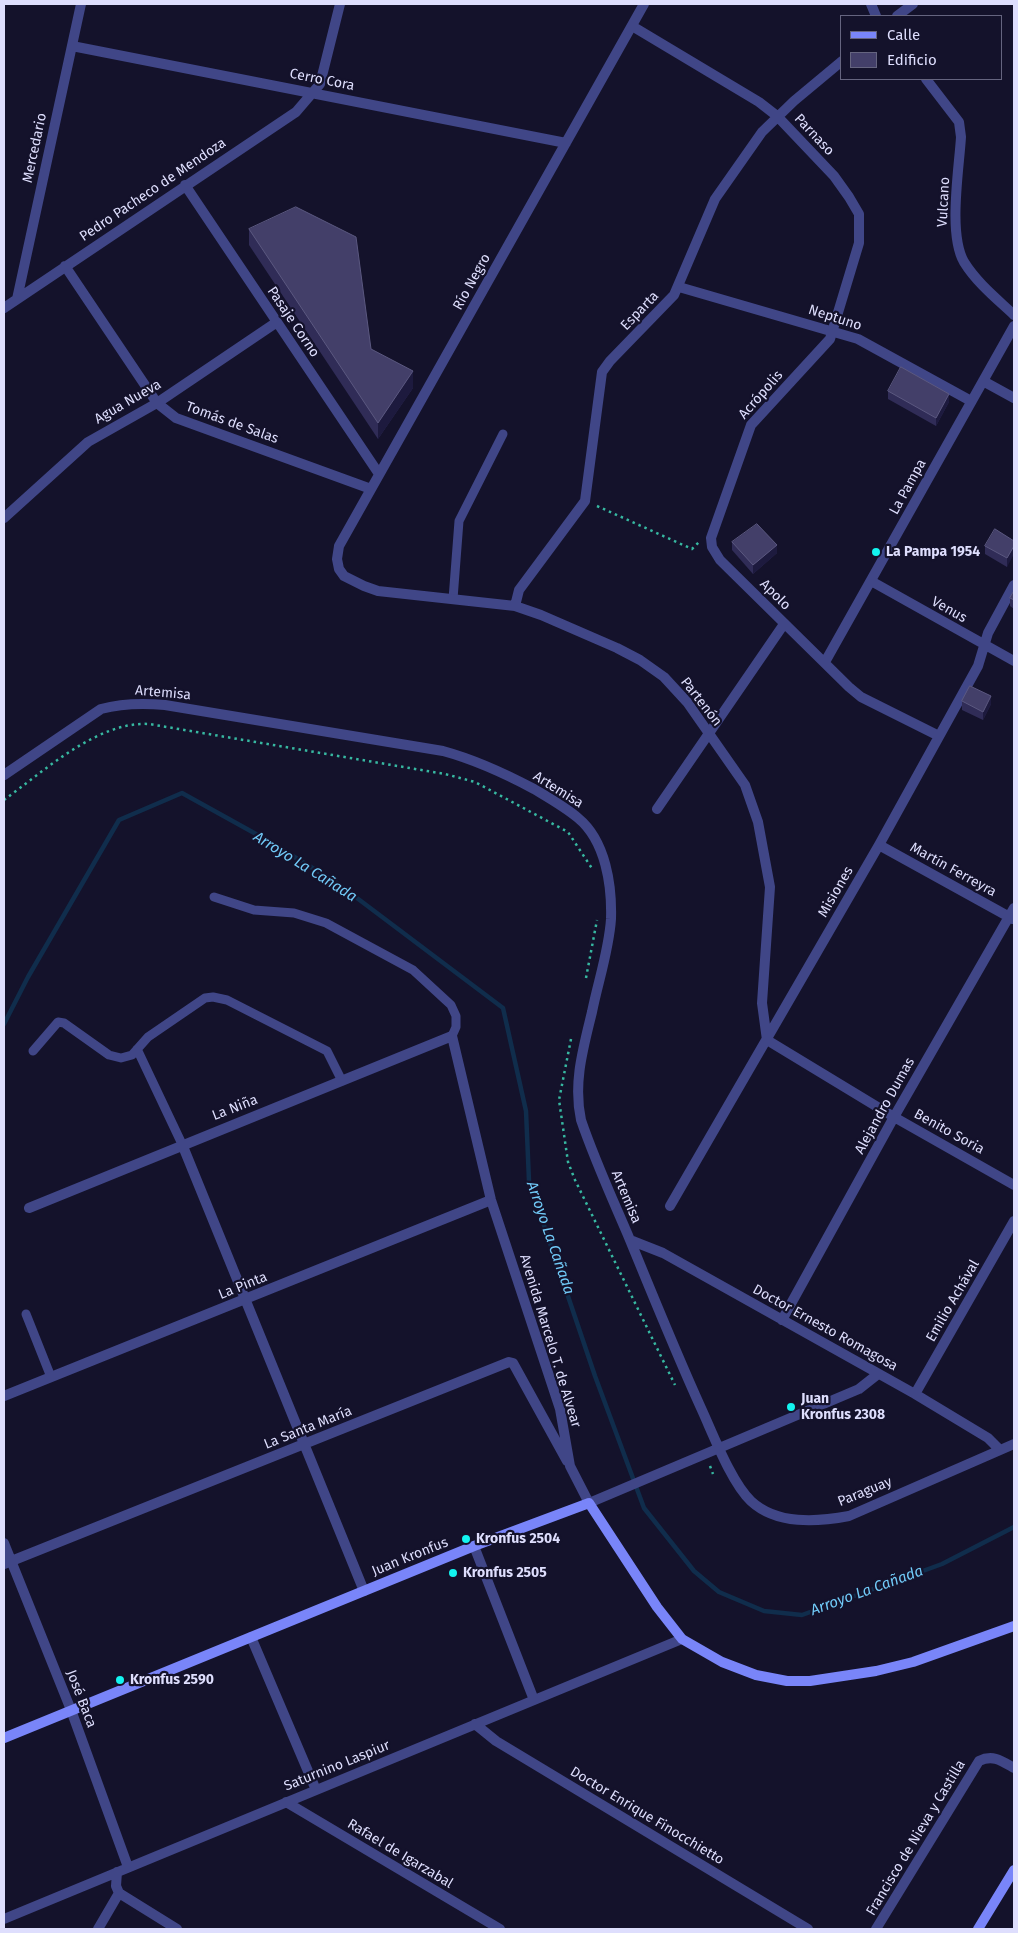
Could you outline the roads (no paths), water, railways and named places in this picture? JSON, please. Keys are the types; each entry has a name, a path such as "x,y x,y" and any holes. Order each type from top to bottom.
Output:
{"main road":[{"name":"Juan Kronfus","path":"4,1738 474,1546 589,1503"},
{"name":"Avenida Marcelo T. de Alvear","path":"589,1503 657,1606 682,1639 722,1662 756,1675 787,1681 810,1681 876,1671 913,1662 1014,1626"},
{"path":"978,1929 1014,1870"}],"street":[{"name":"Mercedario","path":"17,299 81,4"},
{"name":"Pedro Pacheco de Mendoza","path":"4,308 296,112 315,92 324,75 340,4"},
{"name":"Río Negro","path":"344,576 339,569 337,559 339,546 644,4"},
{"path":"898,15 913,4"},
{"name":"Parnaso","path":"632,26 759,102 777,116 834,176 859,214 859,243 834,331"},
{"name":"Cerro Cora","path":"72,46 315,92 566,143"},
{"name":"Esparta","path":"515,606 519,590 585,501 602,372 610,361 667,303 679,286 715,199 762,132 777,116 840,63"},
{"name":"Vulcano","path":"927,80 959,122 961,137 955,228 958,246 964,262 978,281 1014,315"},
{"name":"Pasaje Corno","path":"185,185 379,474"},
{"name":"Tomás de Salas","path":"65,266 157,403 176,418 371,489"},
{"name":"Neptuno","path":"679,286 834,331 871,345 971,402"},
{"name":"Agua Nueva","path":"4,518 83,446 157,403 276,322"},
{"name":"La Pampa","path":"825,662 1014,326"},
{"name":"Acrópolis","path":"712,547 711,538 751,425 818,354 834,331"},
{"path":"983,381 1014,398"},
{"name":"Apolo","path":"712,547 720,560 861,697 939,736"},
{"name":"Partenón","path":"344,576 378,591 515,606 609,644 640,660 664,678 687,702 745,785 758,822 770,888 762,1003 767,1040"},
{"name":"Venus","path":"870,581 1014,662"},
{"name":"Misiones","path":"670,1206 879,845 978,666 988,633 1014,585"},
{"path":"657,809 708,732 784,624"},
{"name":"Artemisa","path":"4,775 101,709 137,703 165,705 443,751 477,760 558,803 580,819 592,835 605,862 609,881 611,913 608,938 579,1069 578,1105 591,1148 720,1449"},
{"name":"Martín Ferreyra","path":"879,845 1013,915"},
{"name":"Alejandro Dumas","path":"782,1320 894,1117 1013,915"},
{"name":"La Niña","path":"29,1208 182,1144 452,1036"},
{"name":"Avenida Marcelo T. de Alvear","path":"452,1036 492,1200 560,1409 570,1466 589,1503"},
{"name":"Benito Soria","path":"767,1040 894,1117 1014,1184"},
{"path":"182,1144 364,1591"},
{"name":"La Pinta","path":"4,1396 492,1200"},
{"name":"Emilio Achával","path":"915,1394 1014,1221"},
{"name":"Doctor Ernesto Romagosa","path":"630,1240 663,1253 915,1394 988,1438 1000,1450"},
{"name":"La Santa María","path":"7,1562 509,1362 512,1363 570,1466"},
{"name":"Juan Kronfus","path":"589,1503 859,1389 878,1374"},
{"name":"Paraguay","path":"720,1449 743,1492 752,1502 781,1518 819,1521 849,1516 1014,1444"},
{"name":"José Baca","path":"4,1543 7,1562 71,1710 128,1867"},
{"path":"474,1546 534,1700"},
{"path":"251,1637 316,1790"},
{"name":"Saturnino Laspiur","path":"4,1919 682,1639"},
{"name":"Doctor Enrique Finocchietto","path":"475,1724 496,1741 808,1929"},
{"name":"Francisco de Nieva y Castilla","path":"876,1929 980,1761 987,1757 995,1758 1014,1768"},
{"name":"Rafael de Igarzabal","path":"286,1802 500,1929"},
{"path":"117,1872 116,1886 119,1893 177,1929"},
{"path":"98,1929 119,1893"}],"lane":[{"path":"454,599 460,515 503,434"},
{"path":"214,897 254,910 294,913 326,923 413,970 451,1005 456,1016 456,1027 452,1036"},
{"path":"33,1051 58,1022 64,1024 109,1055 121,1058 132,1055 148,1037 205,998 213,997 226,1000 327,1051 342,1081"},
{"path":"137,1049 182,1144"},
{"path":"26,1314 51,1377"}],"waterway":[{"name":"Arroyo La Cañada","path":"4,1024 28,977 119,820 182,793 265,839 337,883 503,1008 526,1111 529,1181 595,1376 644,1508 694,1571 719,1592 764,1611 802,1615 942,1564 1014,1527"}],"place":[{"name":"La Pampa 1954","path":"876,552"},
{"name":"Juan Kronfus 2308","path":"791,1407"},
{"name":"Kronfus 2504","path":"466,1539"},
{"name":"Kronfus 2505","path":"453,1573"},
{"name":"Kronfus 2590","path":"120,1680"}]}
